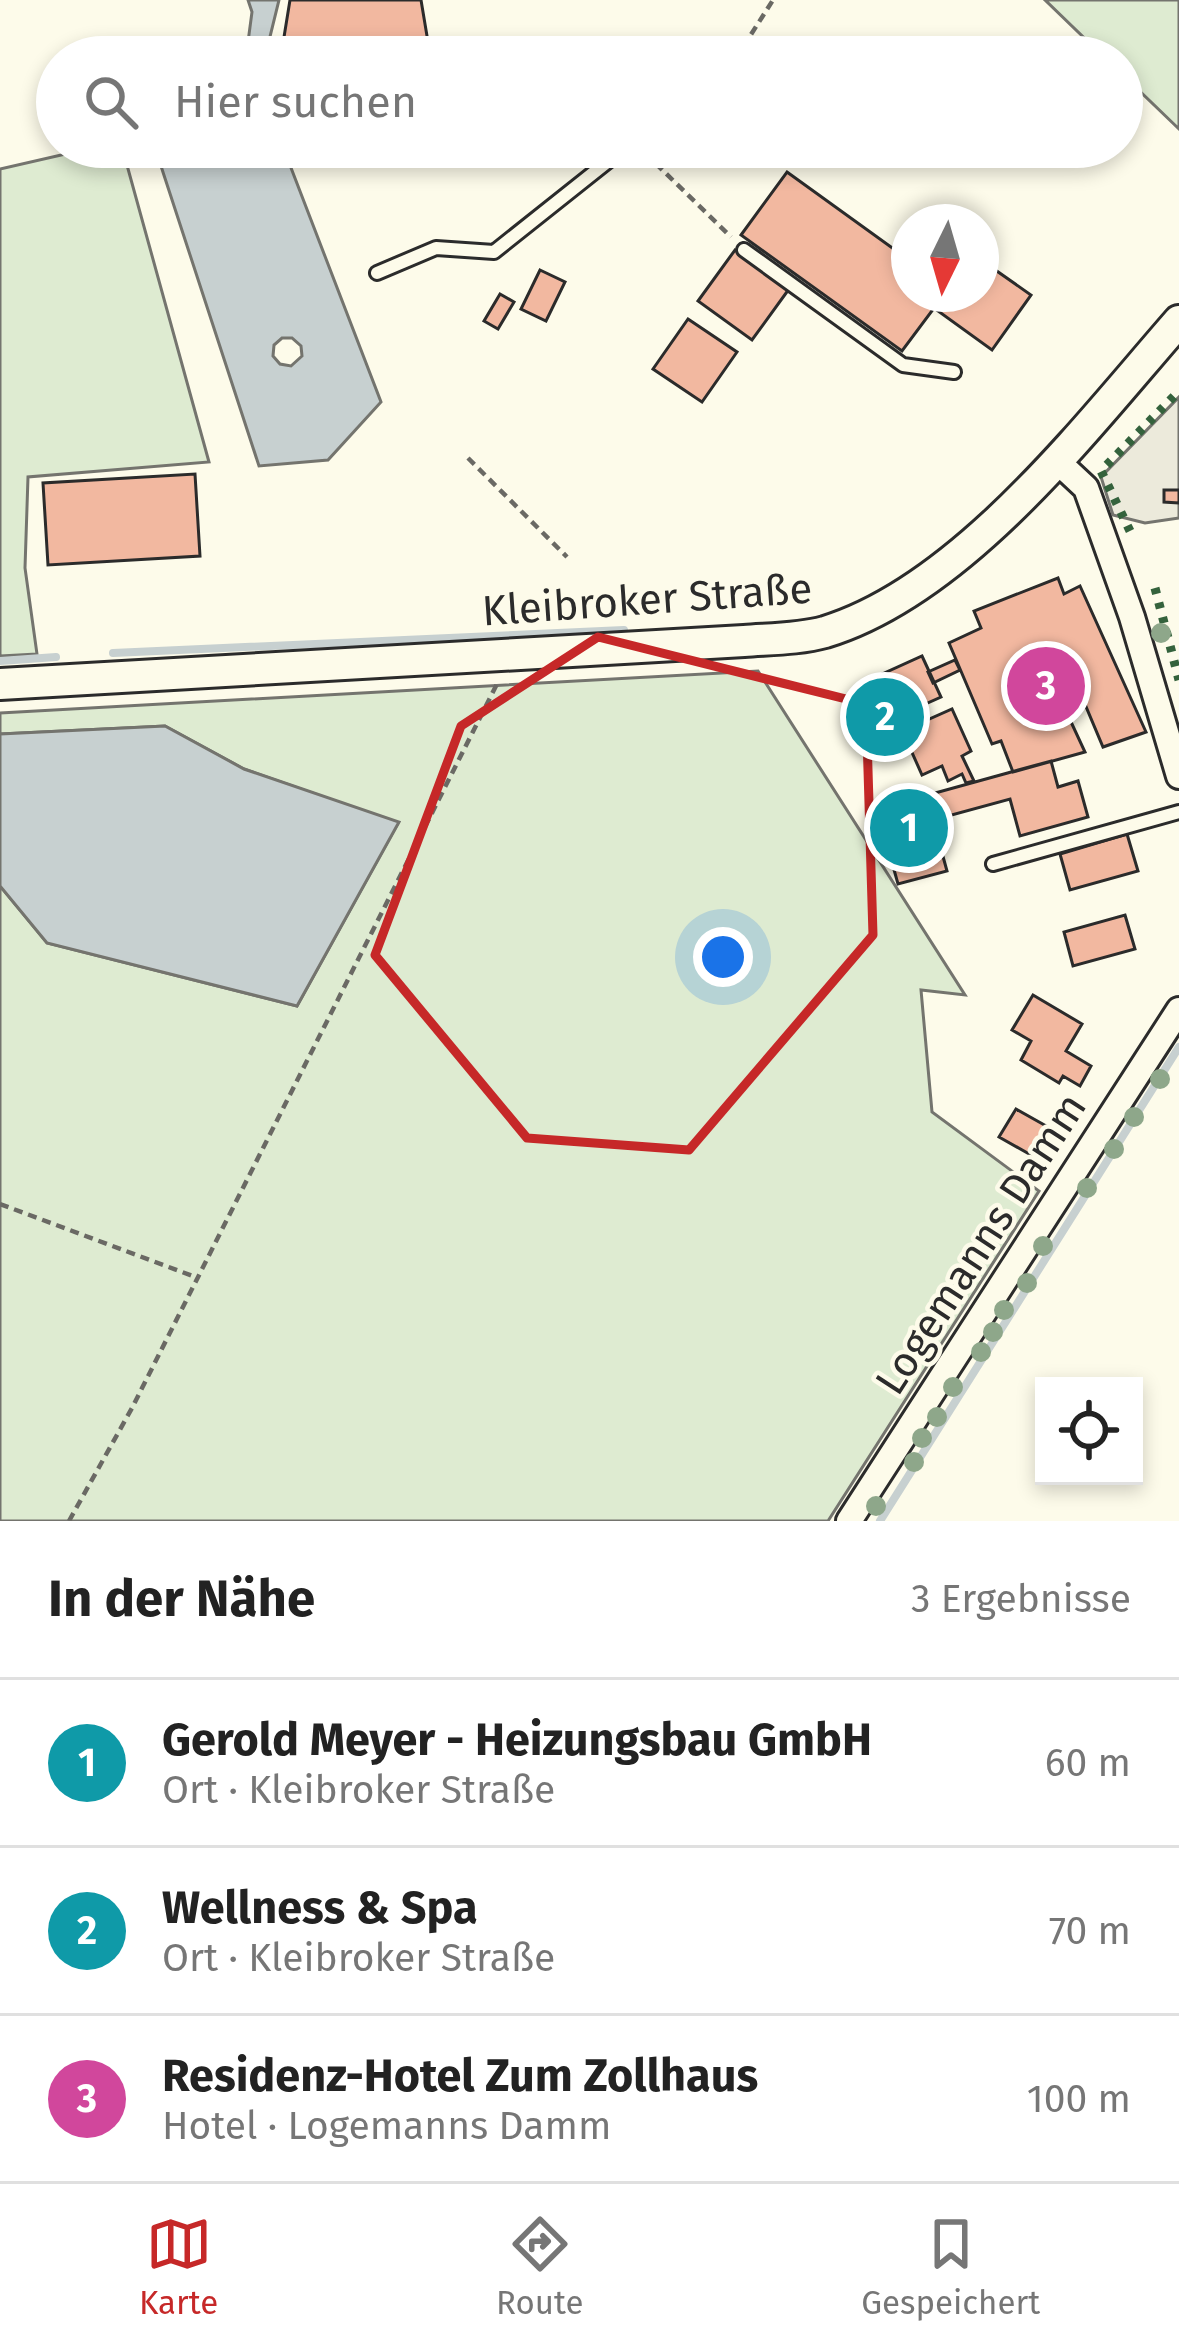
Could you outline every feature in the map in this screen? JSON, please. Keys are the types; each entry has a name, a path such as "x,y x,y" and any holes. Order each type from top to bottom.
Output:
{"street":[{"name":"Kleibroker Straße","path":"0,684 743,641 823,632 889,602 950,561 1056,460 1179,321"},
{"path":"1056,460 1086,488 1132,617 1179,776"},
{"name":"Logemanns Damm","path":"849,1521 1179,1010"}],"lane":[{"path":"377,273 436,248 494,252 600,168"},
{"path":"744,250 903,364 954,372"},
{"path":"993,864 1179,812"}],"path":[{"path":"750,36 772,0"},
{"path":"660,168 744,250"},
{"path":"468,458 568,557"},
{"path":"69,1521 504,670"},
{"path":"0,1204 197,1278"}],"highlighted area":[{"path":"598,637 866,704 873,935 689,1150 527,1138 375,955 461,726"}],"green space":[{"path":"1045,0 1179,0 1179,129 1143,94 1143,36 1082,36"},
{"path":"36,161 36,168 128,168 209,462 28,477 25,568 37,654 0,656 0,169"},
{"path":"758,671 965,995 921,990 932,1112 1039,1191 828,1521 0,1521 0,886 47,943 297,1006 398,823 244,769 165,726 0,734 0,713"}],"shaded area":[{"path":"248,0 279,0 270,36 249,36 252,12"},
{"path":"162,168 291,168 381,402 328,460 259,466","holes":["282,338 292,338 301,346 302,356 291,366 273,356 274,345"]},
{"path":"1179,397 1179,518 1145,523 1113,515 1101,477"},
{"path":"165,726 244,769 399,822 297,1006 47,943 0,886 0,734"}],"building":[{"path":"290,0 421,0 427,36 284,36"},
{"path":"787,172 891,247 891,312 931,312 902,351 741,235"},
{"path":"735,250 789,289 752,340 698,301"},
{"path":"540,270 565,282 546,321 521,309"},
{"path":"999,273 1031,295 992,350 940,312 999,312"},
{"path":"500,294 514,302 498,329 484,321"},
{"path":"688,319 737,352 702,402 653,369"},
{"path":"195,474 200,556 48,565 43,483"},
{"path":"1164,490 1179,490 1179,503 1164,502"},
{"path":"1058,578 1064,594 1080,586 1146,732 1103,747 1084,702 1065,709 1085,752 1013,772 1001,741 992,744 949,643 981,628 974,611"},
{"path":"922,656 941,697 921,706 927,720 952,709 971,751 962,756 974,781 966,783 962,774 948,781 942,766 922,775 902,730 908,728 902,715 877,726 858,685"},
{"path":"955,660 960,670 933,683 928,672"},
{"path":"1051,761 1058,787 1078,781 1088,817 1020,836 1010,799 933,820 947,871 898,884 877,809"},
{"path":"1127,834 1138,871 1070,890 1060,854"},
{"path":"1125,915 1135,949 1073,966 1064,932"},
{"path":"1033,995 1082,1024 1066,1051 1091,1066 1080,1086 1063,1076 1059,1083 1021,1060 1031,1041 1012,1030"},
{"path":"1016,1109 1048,1127 1031,1155 999,1137"}],"waterway":[{"path":"113,653 624,630"},
{"path":"0,661 56,657"},
{"path":"880,1521 1179,1047"}],"hedge":[{"path":"1130,531 1101,471 1179,391"},
{"path":"1155,588 1179,680"}],"place":[{"name":"Residenz-Hotel Zum Zollhaus","path":"1046,686"},
{"name":"Wellness & Spa","path":"885,717"},
{"name":"Gerold Meyer - Heizungsbau GmbH","path":"909,828"}]}
